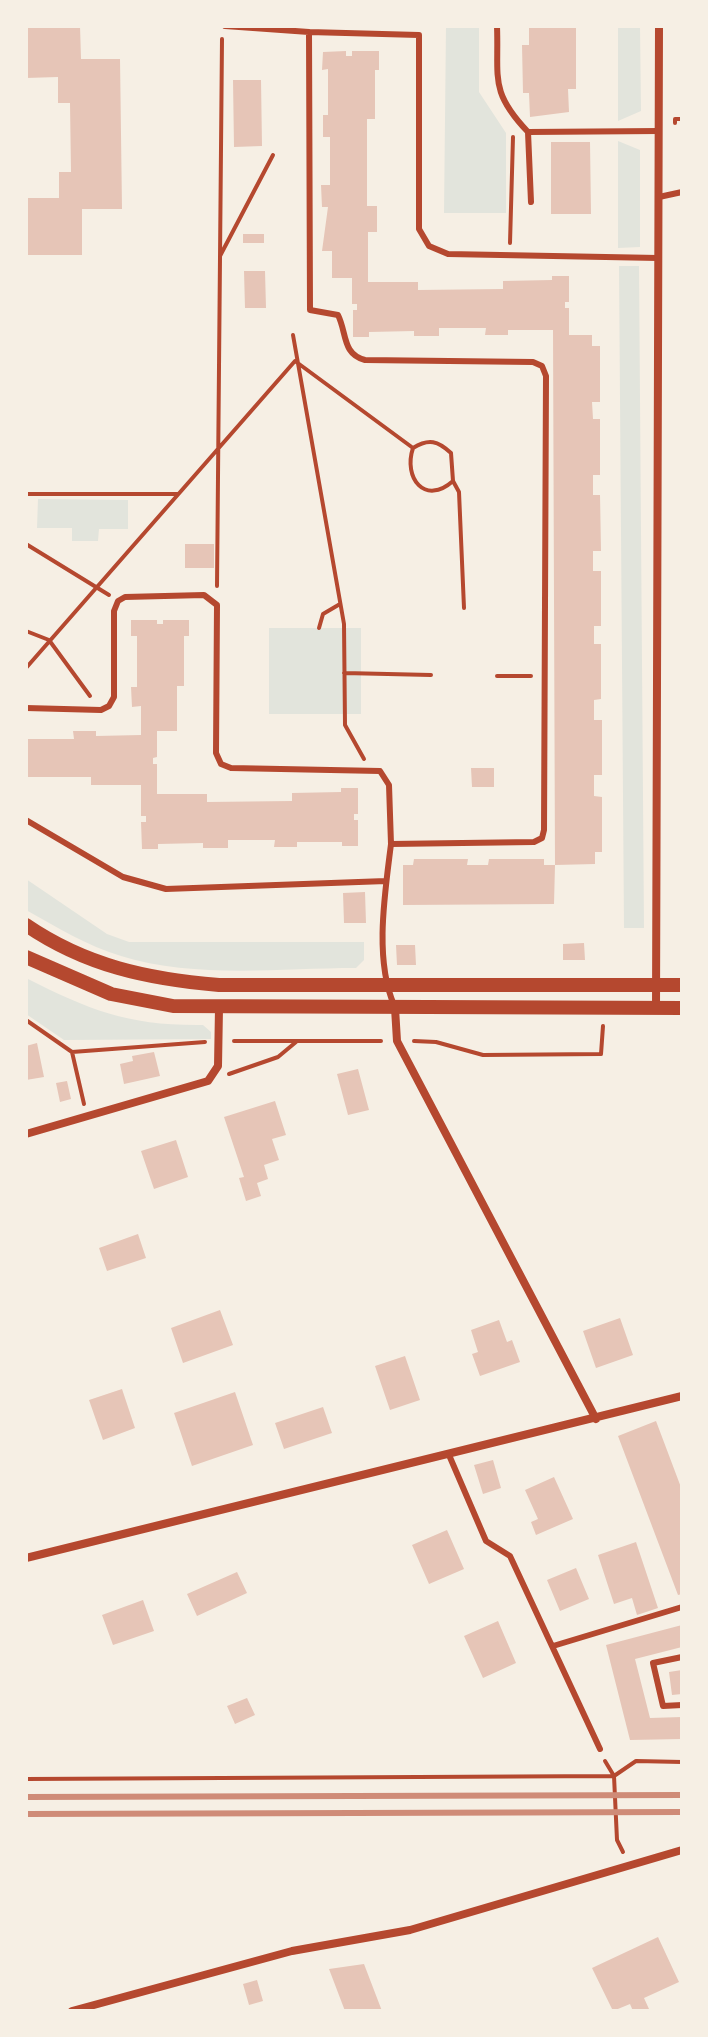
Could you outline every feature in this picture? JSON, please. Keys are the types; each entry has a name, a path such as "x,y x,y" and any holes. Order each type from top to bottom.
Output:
{"street":[{"path":"656,1008 659,26"},
{"path":"26,925 81,956 118,970 143,977 219,985 682,985"},
{"path":"26,957 74,981 126,998 173,1006 682,1008"},
{"path":"26,1134 208,1081 218,1066 219,1008"},
{"path":"395,1008 397,1041 419,1072 596,1419"},
{"path":"26,1558 682,1396"},
{"path":"72,2011 292,1951 410,1930 682,1850"}],"lane":[{"path":"225,26 309,32 371,30 419,35"},
{"path":"418,26 419,229 429,246 448,254 658,258"},
{"path":"497,26 497,88 508,110 528,132 531,202"},
{"path":"309,32 310,310 338,315 348,349 354,357 365,360 533,362 542,366 546,376 548,676 542,838 534,842 391,844"},
{"path":"528,132 659,131"},
{"path":"659,197 682,192"},
{"path":"26,708 101,710 109,706 114,697 114,611 118,601 125,597 204,595 217,605 216,753 221,764 231,768 370,768 386,776 391,844 386,881 385,984 395,1008"},
{"path":"26,820 123,877 166,889 386,881"},
{"path":"219,985 219,1008"},
{"path":"449,1455 486,1541 510,1556 600,1749"},
{"path":"553,1646 682,1607"},
{"path":"682,1657 653,1663 663,1706 682,1705"}],"path":[{"path":"217,605 220,44 225,26"},
{"path":"675,119 682,119"},
{"path":"510,257 511,138 528,132"},
{"path":"219,257 273,155"},
{"path":"293,335 295,361 340,604 345,725 370,768"},
{"path":"26,668 295,361"},
{"path":"295,361 413,448"},
{"path":"453,481 442,490 428,490 415,482 408,464 413,448 424,441 439,442 451,453 453,481 459,492 464,608"},
{"path":"26,494 178,494"},
{"path":"26,544 118,601"},
{"path":"319,628 323,614 340,604"},
{"path":"26,631 49,640 101,710"},
{"path":"344,673 431,675"},
{"path":"497,676 548,676"},
{"path":"26,1020 72,1052 219,1041 397,1041 436,1042 483,1055 601,1054 601,1027 614,1026"},
{"path":"208,1081 278,1057 296,1041"},
{"path":"72,1052 87,1118"},
{"path":"600,1749 614,1776 617,1840 629,1866"},
{"path":"26,1779 614,1776 636,1761 682,1762"}],"shaded area":[{"path":"446,26 479,26 479,92 506,133 506,213 444,213"},
{"path":"618,26 640,26 641,111 618,121"},
{"path":"618,141 640,150 640,247 618,248"},
{"path":"619,266 639,266 644,928 624,928"},
{"path":"38,499 128,500 128,529 99,529 98,541 72,541 72,528 37,528"},
{"path":"269,628 361,628 361,714 269,714"},
{"path":"26,879 107,934 129,942 364,942 364,960 356,968 267,970 207,970 149,963 96,947 26,910"},
{"path":"26,978 91,1008 112,1014 154,1023 203,1025 211,1032 211,1039 64,1040 26,1014"}],"building":[{"path":"26,26 80,26 81,59 120,59 122,209 82,209 82,255 26,255 26,198 59,198 59,172 71,172 70,103 58,103 58,77 26,78"},
{"path":"529,26 576,26 576,89 568,89 569,112 530,117 529,93 523,93 522,45 529,45"},
{"path":"346,51 346,56 352,56 352,51 379,51 379,70 375,70 375,119 367,119 367,206 377,206 377,232 368,232 368,282 418,282 418,290 503,289 503,281 552,280 552,276 569,276 569,302 565,302 565,308 569,308 569,335 592,335 592,346 600,346 600,402 592,402 593,419 600,419 600,475 593,475 593,495 600,495 601,551 593,551 593,571 601,571 601,626 594,626 594,644 601,644 601,699 594,700 594,720 602,720 602,775 594,775 594,796 602,797 602,852 595,852 595,864 555,865 553,330 508,330 508,335 485,335 486,328 439,328 439,336 414,336 414,331 369,332 369,337 353,337 353,310 357,310 357,304 352,304 352,278 332,278 332,251 322,251 328,207 322,207 321,185 330,185 330,137 323,137 323,115 328,115 328,69 322,70 323,52"},
{"path":"233,80 261,80 262,146 234,147"},
{"path":"551,142 590,142 591,214 551,214"},
{"path":"243,234 264,234 264,243 243,243"},
{"path":"244,271 265,271 266,308 245,308"},
{"path":"185,544 214,544 214,568 185,568"},
{"path":"131,620 157,620 157,624 163,624 163,620 189,620 189,636 184,636 184,686 177,686 177,731 157,731 157,757 153,758 153,764 157,764 157,794 207,794 207,802 292,801 292,793 341,792 341,788 358,788 358,814 354,814 354,820 358,820 358,846 342,846 342,842 297,842 297,847 274,847 275,840 228,840 228,848 203,848 203,843 158,844 158,849 142,849 141,822 146,822 146,816 141,816 141,785 91,785 91,777 26,777 26,739 74,739 73,731 96,731 96,736 141,735 141,706 132,707 131,687 137,687 137,636 131,636"},
{"path":"471,768 494,768 494,787 472,787"},
{"path":"414,859 468,859 467,865 488,865 489,859 544,859 544,865 555,865 554,904 403,905 403,865 413,865"},
{"path":"365,892 366,923 344,923 343,893"},
{"path":"584,943 585,960 563,960 563,944"},
{"path":"396,945 415,945 416,965 397,965"},
{"path":"37,1043 44,1077 26,1080 26,1046"},
{"path":"154,1052 160,1076 124,1084 120,1064 133,1061 132,1056"},
{"path":"358,1069 369,1110 348,1115 337,1074"},
{"path":"67,1081 71,1099 60,1102 56,1083"},
{"path":"275,1101 286,1135 272,1139 279,1160 264,1165 268,1179 257,1183 261,1196 246,1201 239,1178 244,1177 224,1117"},
{"path":"176,1140 188,1177 154,1189 141,1151"},
{"path":"138,1234 146,1258 107,1271 99,1248"},
{"path":"220,1310 233,1345 183,1363 171,1328"},
{"path":"620,1318 633,1355 596,1368 583,1331"},
{"path":"499,1320 507,1342 512,1340 520,1362 480,1376 472,1354 478,1352 471,1330"},
{"path":"405,1356 420,1400 390,1410 375,1366"},
{"path":"122,1389 135,1428 103,1440 89,1400"},
{"path":"235,1392 253,1445 192,1466 174,1413"},
{"path":"323,1407 332,1433 284,1449 275,1423"},
{"path":"656,1421 682,1490 682,1594 678,1595 618,1436"},
{"path":"493,1460 501,1488 483,1494 474,1465"},
{"path":"554,1477 573,1519 536,1535 531,1522 538,1519 525,1490"},
{"path":"447,1530 464,1569 429,1584 412,1545"},
{"path":"636,1542 658,1608 637,1615 632,1598 614,1604 598,1555"},
{"path":"576,1568 589,1599 560,1611 547,1580"},
{"path":"237,1572 247,1593 197,1616 187,1594"},
{"path":"143,1600 154,1631 113,1645 102,1615"},
{"path":"498,1621 516,1663 483,1678 464,1636"},
{"path":"682,1625 682,1647 635,1659 650,1718 682,1717 682,1739 630,1740 606,1645"},
{"path":"682,1670 682,1694 672,1695 669,1672"},
{"path":"247,1698 255,1715 235,1724 227,1706"},
{"path":"658,1937 679,1982 644,1998 649,2009 633,2011 630,2004 613,2011 592,1968"},
{"path":"364,1964 382,2011 345,2011 329,1969"},
{"path":"257,1980 263,2001 249,2005 243,1984"}],"railway":[{"path":"26,1797 682,1795"},
{"path":"26,1814 682,1812"}]}
